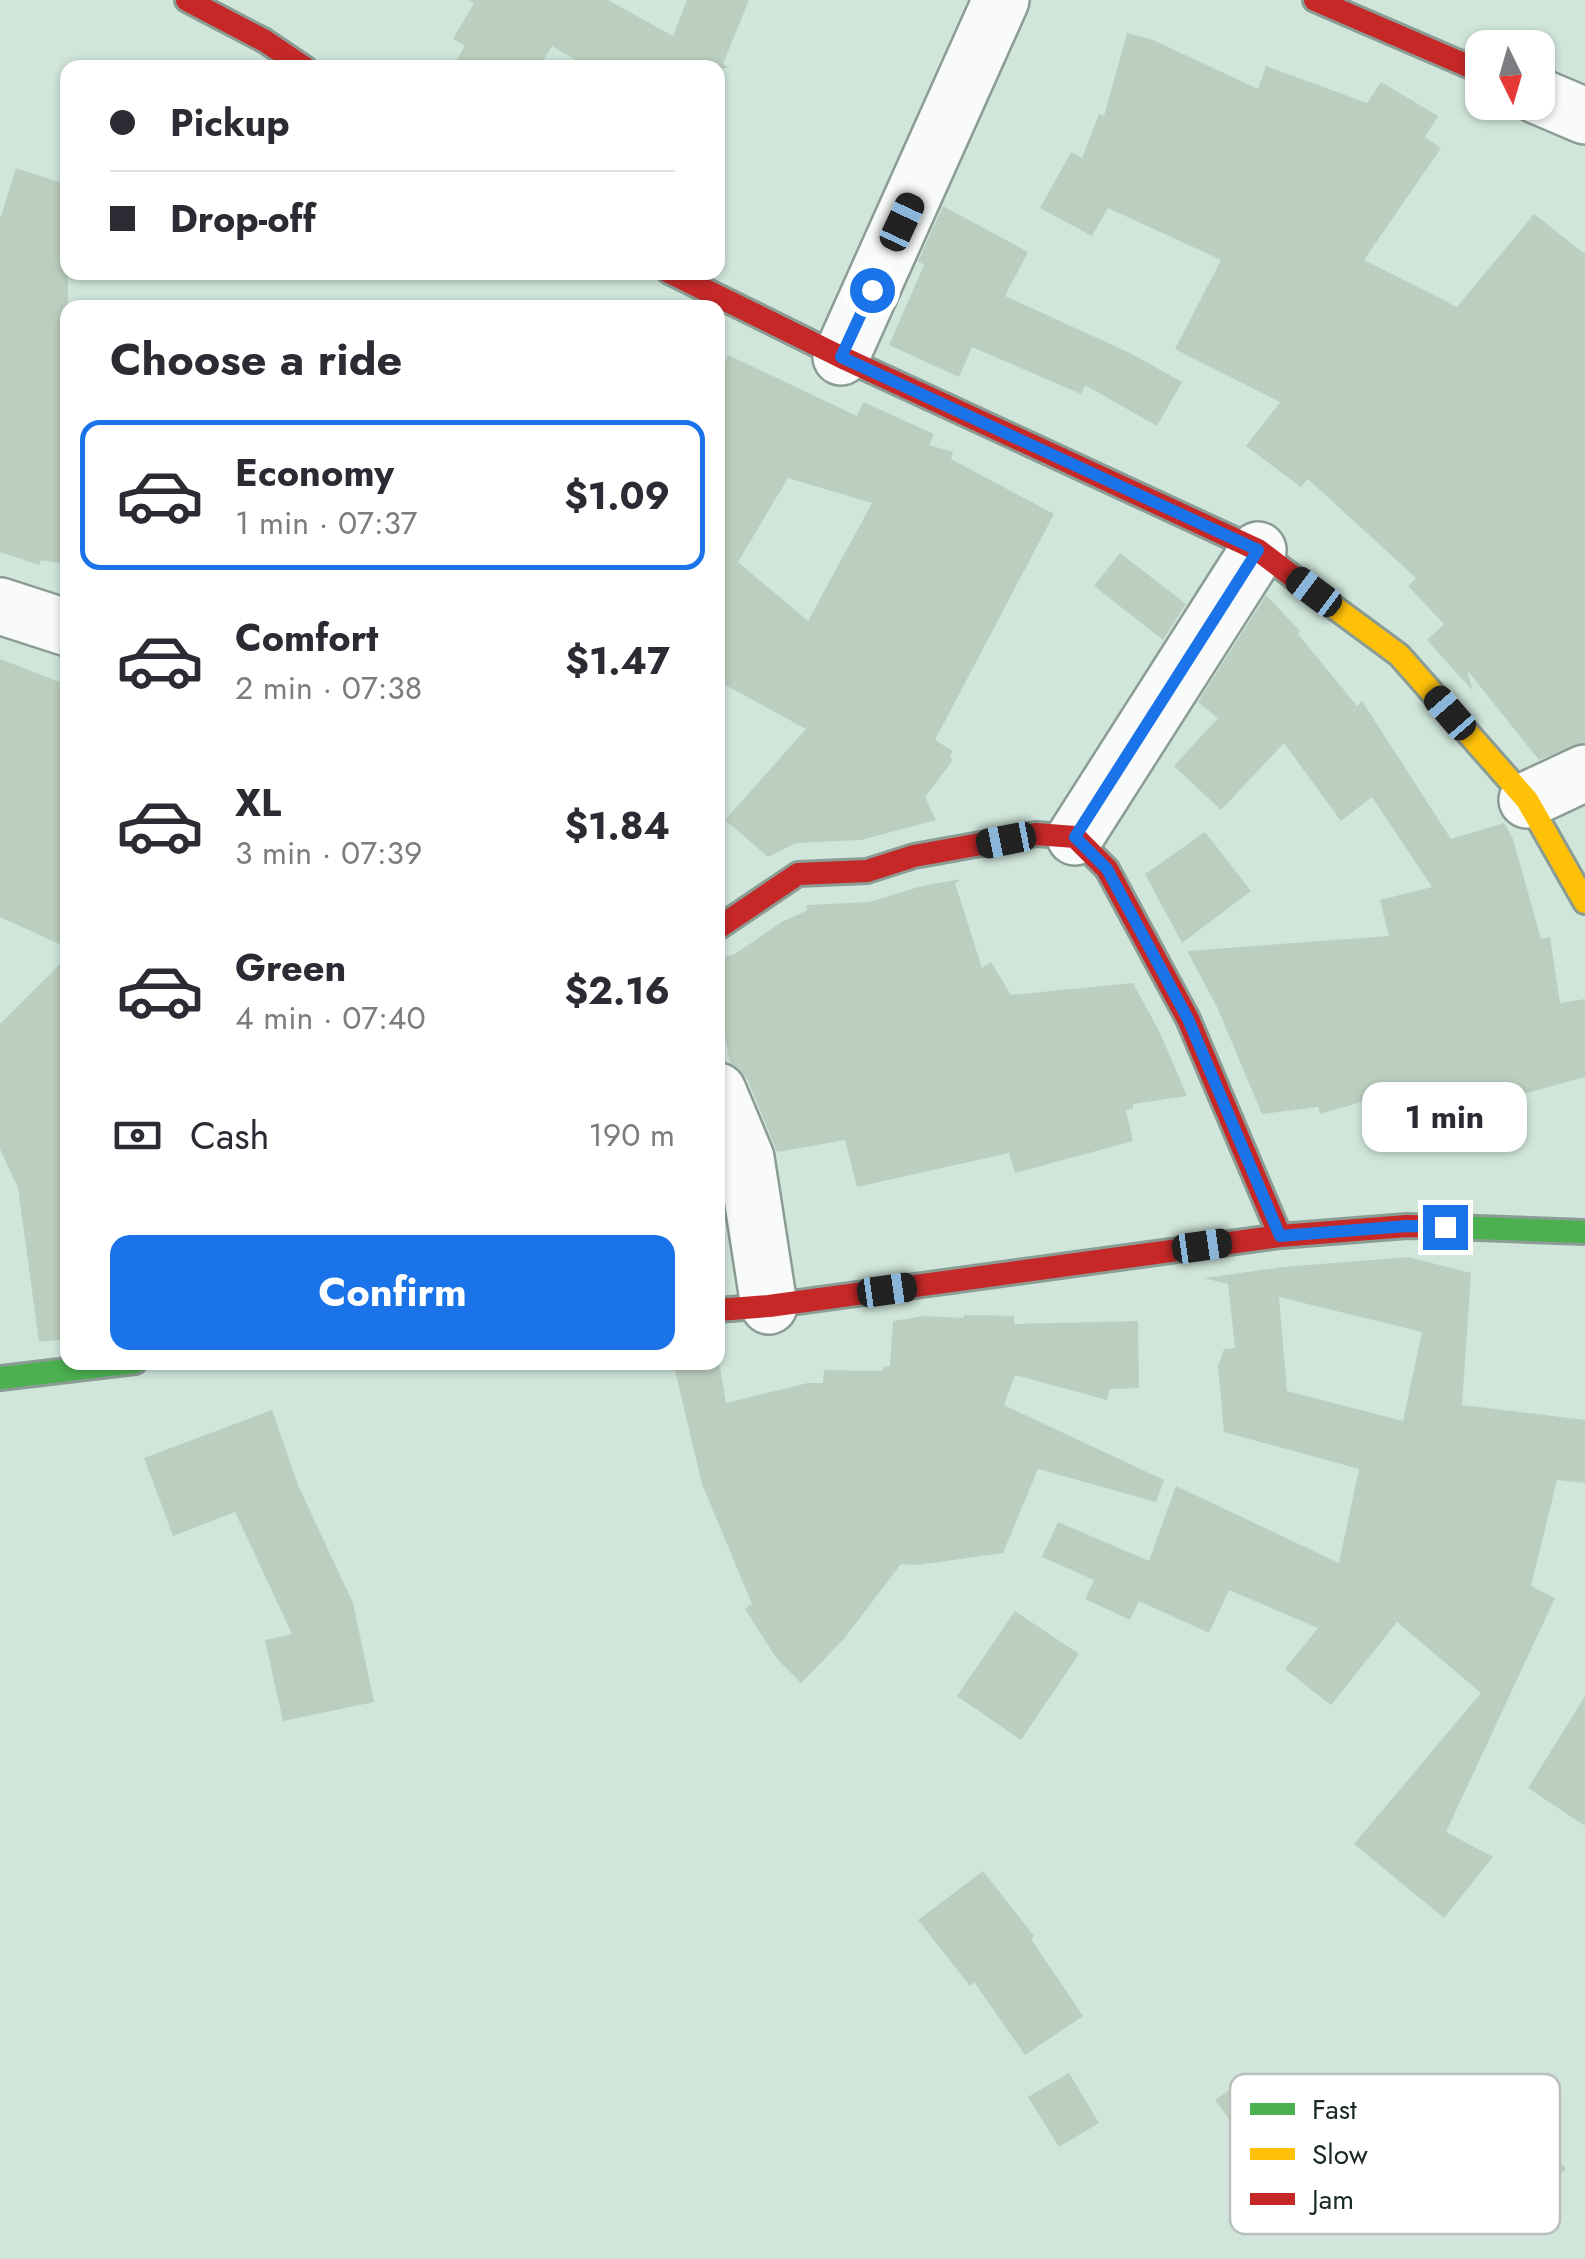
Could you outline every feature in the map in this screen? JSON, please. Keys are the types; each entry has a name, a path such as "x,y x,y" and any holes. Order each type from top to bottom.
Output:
{"street":[{"path":"187,0 293,60"},
{"path":"841,357 1001,0"},
{"path":"1315,0 1465,65"},
{"path":"1555,103 1585,116"},
{"path":"685,280 841,357 1258,550 1399,655 1527,800 1585,902"},
{"path":"1075,837 1258,550"},
{"path":"0,606 60,625"},
{"path":"1527,800 1585,773"},
{"path":"725,923 798,874 867,871 914,856 1036,834 1075,837 1107,869 1188,1019 1280,1236"},
{"path":"725,1108 746,1158 743,1308 1280,1236 1407,1226 1585,1232"},
{"path":"0,1378 68,1370"}],"building":[{"path":"468,0 608,0 673,36 687,0 749,0 725,60 576,60 552,46 544,60 457,60 465,46 453,39 474,3"},
{"path":"1127,33 1153,40 1258,89 1266,66 1367,103 1381,82 1438,116 1425,137 1441,148 1364,260 1457,307 1534,214 1585,254 1585,742 1539,760 1467,670 1473,691 1427,640 1444,624 1408,586 1416,578 1308,479 1301,487 1246,446 1280,402 1175,349 1221,260 1108,208 1092,236 1040,208 1071,152 1082,158 1099,114 1104,116"},
{"path":"16,168 60,182 60,280 68,280 68,300 60,300 60,564 41,560 39,565 0,552 0,219"},
{"path":"943,206 1028,252 1005,296 1132,354 1182,382 1157,426 1085,385 1081,394 972,347 959,377 889,345 924,265 918,261"},
{"path":"728,355 857,416 863,402 934,434 929,445 953,452 951,459 1054,514 935,740 953,751 953,760 925,797 936,820 861,840 796,843 768,857 725,820 806,729 725,685","holes":["788,478 872,503 808,621 738,562"]},
{"path":"1120,553 1186,604 1163,640 1094,586"},
{"path":"1266,595 1300,631 1298,634 1357,706 1362,701 1451,839 1504,823 1513,839 1541,939 1550,937 1560,1003 1585,999 1585,1077 1457,1112 1453,1099 1374,1112 1372,1099 1320,1114 1318,1107 1262,1114 1217,1007 1187,951 1389,936 1380,900 1432,887 1372,797 1341,821 1284,743 1221,810 1174,766 1218,718 1198,702"},
{"path":"0,659 60,682 60,944 0,917"},
{"path":"1205,832 1251,891 1182,943 1145,874"},
{"path":"962,879 955,883 982,968 991,962 1011,995 1133,983 1187,1096 1133,1104 1133,1109 1126,1110 1133,1141 1015,1173 1009,1153 857,1187 845,1140 777,1152 747,1079 730,1063 725,1035 725,957 808,910 808,905 869,902"},
{"path":"60,964 60,1340 39,1342 18,1188 0,1149 0,1024"},
{"path":"1408,1257 1471,1273 1462,1405 1585,1420 1585,1483 1557,1480 1531,1586 1555,1598 1446,1832 1493,1857 1444,1918 1354,1844 1481,1693 1397,1622 1331,1705 1285,1669 1318,1628 1229,1590 1209,1633 1139,1601 1130,1620 1085,1599 1094,1580 1042,1557 1058,1522 1149,1561 1176,1486 1339,1563 1359,1469 1224,1432 1218,1366 1224,1349 1235,1348 1228,1284 1204,1278","holes":["1279,1297 1422,1332 1403,1421 1287,1391"]},
{"path":"925,1316 1014,1316 1014,1324 1138,1321 1139,1388 1110,1389 1107,1400 1015,1375 1004,1405 1164,1480 1156,1502 1038,1469 1003,1553 901,1564 843,1640 801,1683 777,1659 745,1609 752,1604 702,1484 675,1370 720,1370 726,1403 808,1383 823,1383 824,1370 883,1371 883,1367 890,1366 893,1321"},
{"path":"272,1410 298,1485 353,1603 374,1702 283,1721 265,1640 292,1634 235,1512 173,1536 144,1458"},
{"path":"1015,1611 1079,1654 1021,1740 957,1696"},
{"path":"1585,1696 1585,1826 1528,1788"},
{"path":"983,1871 1034,1936 1031,1939 1083,2016 1025,2055 974,1982 970,1986 918,1920"},
{"path":"1069,2073 1099,2123 1059,2147 1028,2097"},
{"path":"1230,2089 1230,2121 1215,2100"}],"traffic: fast":[{"path":"1451,1227 1585,1232"},
{"path":"0,1378 68,1370"}],"traffic: slow":[{"path":"1300,582 1399,655 1527,800 1585,902"}],"traffic: jam":[{"path":"187,0 293,60"},
{"path":"1315,0 1465,65"},
{"path":"685,280 841,357 1258,550 1300,582"},
{"path":"725,923 798,874 867,871 914,856 1036,834 1075,837 1107,869 1188,1019 1280,1236"},
{"path":"725,1309 1280,1236 1407,1226 1451,1227"}],"route":[{"path":"872,290 841,357 1258,550 1075,837 1107,869 1188,1019 1280,1236 1407,1226 1445,1227"}]}
